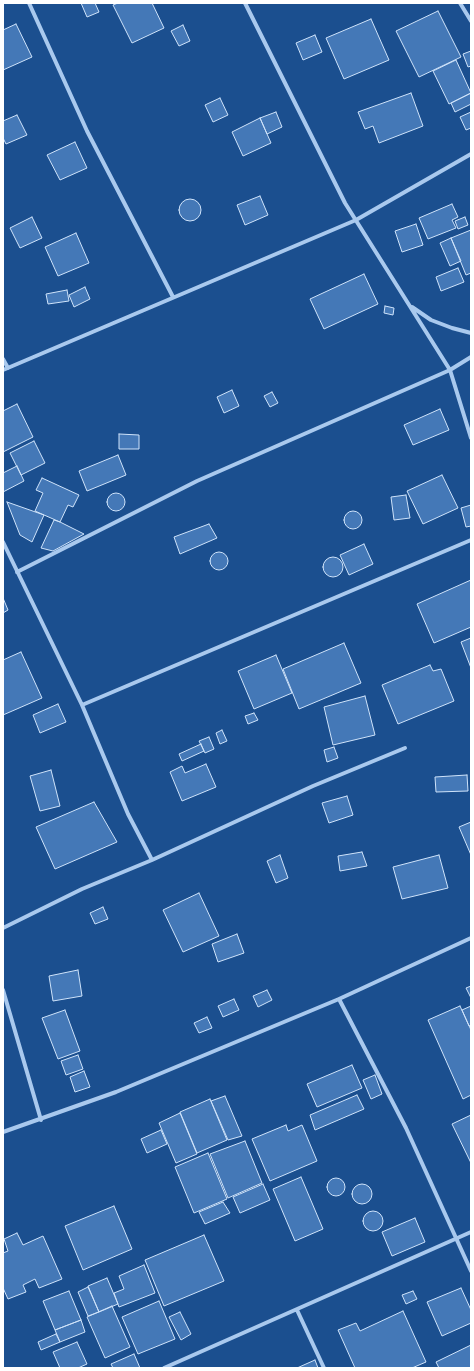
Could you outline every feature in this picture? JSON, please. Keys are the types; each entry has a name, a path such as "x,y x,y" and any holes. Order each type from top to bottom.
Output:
{"street":[{"path":"29,3 87,131 173,297"},
{"path":"245,3 345,203 450,370 471,438"},
{"path":"460,3 471,21"},
{"path":"3,359 5,369 356,220 471,154"},
{"path":"410,306 431,320 471,333"},
{"path":"17,572 196,481 450,370 471,357"},
{"path":"82,705 471,540"},
{"path":"3,542 82,705 128,814 152,860"},
{"path":"3,928 82,889 152,860 313,786 405,748"},
{"path":"3,1132 41,1120 116,1092 338,999 471,938"},
{"path":"3,990 41,1120"},
{"path":"338,999 406,1128 471,1271"},
{"path":"164,1368 471,1232"},
{"path":"297,1310 324,1368"}],"building":[{"path":"81,3 95,3 99,12 87,17"},
{"path":"118,3 152,3 164,28 132,43 113,5"},
{"path":"438,11 461,57 419,77 396,31"},
{"path":"371,19 389,60 344,79 326,38"},
{"path":"16,24 32,57 3,70 3,30"},
{"path":"183,25 190,41 179,46 171,31"},
{"path":"315,35 322,52 303,60 296,43"},
{"path":"471,51 471,66 468,67 463,54"},
{"path":"456,60 471,93 449,104 433,71"},
{"path":"411,93 423,126 379,143 373,126 365,129 358,112"},
{"path":"471,93 471,104 455,112 451,103"},
{"path":"220,98 228,115 213,122 205,105"},
{"path":"276,112 282,127 267,134 260,118"},
{"path":"471,112 471,128 466,130 460,117"},
{"path":"17,115 27,135 6,144 3,138 3,121"},
{"path":"260,118 271,143 243,156 232,132"},
{"path":"75,142 87,168 60,180 47,155"},
{"path":"260,196 268,215 245,225 237,205"},
{"path":"190,199 194,200 200,206 200,214 194,220 190,221 186,220 180,214 179,210 180,206 186,200"},
{"path":"452,204 458,217 452,220 456,228 428,239 419,218"},
{"path":"32,217 42,238 20,248 10,228"},
{"path":"465,217 468,225 458,229 455,221"},
{"path":"416,224 423,245 402,252 395,231"},
{"path":"471,230 471,273 466,275 451,238"},
{"path":"76,233 89,263 58,276 45,247"},
{"path":"451,238 461,261 450,266 440,243"},
{"path":"458,268 464,282 441,291 436,277"},
{"path":"364,274 378,304 324,329 310,299"},
{"path":"85,287 90,299 74,307 69,295"},
{"path":"67,290 69,301 48,304 46,294"},
{"path":"385,306 394,308 393,315 384,313"},
{"path":"232,390 239,406 224,413 217,397"},
{"path":"272,392 278,403 270,407 264,396"},
{"path":"17,404 33,437 3,452 3,411"},
{"path":"440,409 449,430 413,445 404,425"},
{"path":"119,434 139,435 139,449 119,449"},
{"path":"34,441 45,463 21,475 10,453"},
{"path":"118,455 126,475 87,491 79,471"},
{"path":"17,466 24,481 3,492 3,473"},
{"path":"442,475 458,508 423,524 407,491"},
{"path":"42,478 79,495 73,507 68,505 60,522 35,511 43,493 36,490"},
{"path":"116,493 122,496 125,502 122,508 116,511 110,508 107,502 110,496"},
{"path":"406,495 410,518 394,520 391,497"},
{"path":"7,502 44,515 32,542 20,535"},
{"path":"471,505 471,526 466,527 461,508"},
{"path":"353,511 359,514 362,520 359,526 353,529 347,526 344,520 347,514"},
{"path":"54,520 84,534 53,551 41,548"},
{"path":"209,524 217,538 180,554 174,537"},
{"path":"364,544 373,564 349,575 340,555"},
{"path":"215,552 223,552 228,557 226,568 223,570 215,570 210,565 210,557"},
{"path":"329,557 337,557 343,563 343,571 337,577 329,577 323,571 323,563"},
{"path":"471,580 471,627 434,643 417,604"},
{"path":"3,598 8,610 3,613"},
{"path":"471,638 471,668 461,642"},
{"path":"344,643 361,683 299,709 283,669"},
{"path":"21,652 42,698 3,715 3,660"},
{"path":"276,655 292,693 254,709 238,671"},
{"path":"430,665 433,671 441,669 454,701 398,724 382,685"},
{"path":"365,696 375,735 333,745 324,707"},
{"path":"58,704 66,722 40,733 33,715"},
{"path":"254,713 258,720 248,724 245,716"},
{"path":"222,730 227,741 220,744 216,733"},
{"path":"209,737 214,749 205,753 199,741"},
{"path":"201,744 204,751 182,761 179,754"},
{"path":"334,747 338,758 327,762 324,750"},
{"path":"206,764 216,787 182,801 170,772 182,766 185,773"},
{"path":"51,770 60,806 40,811 30,776"},
{"path":"467,775 468,791 436,792 435,777"},
{"path":"347,796 353,815 329,823 322,803"},
{"path":"94,802 117,842 55,869 36,827"},
{"path":"471,822 471,855 459,827"},
{"path":"362,852 367,866 340,871 338,856"},
{"path":"280,855 288,878 276,883 267,861"},
{"path":"439,855 448,888 402,899 393,867"},
{"path":"199,893 219,936 183,952 163,910"},
{"path":"103,907 108,919 95,924 90,913"},
{"path":"237,934 244,953 218,962 212,944"},
{"path":"78,970 82,996 53,1001 49,976"},
{"path":"471,986 471,998 466,988"},
{"path":"267,990 272,1000 258,1007 253,996"},
{"path":"234,999 239,1010 223,1017 218,1006"},
{"path":"460,1006 471,1030 471,1095 463,1099 428,1020"},
{"path":"471,1006 471,1025 469,1026 462,1010"},
{"path":"65,1010 80,1051 58,1059 42,1018"},
{"path":"207,1017 212,1028 199,1033 194,1023"},
{"path":"78,1055 83,1069 66,1075 61,1061"},
{"path":"352,1065 362,1088 317,1107 307,1084"},
{"path":"84,1071 90,1087 75,1092 70,1077"},
{"path":"375,1075 382,1094 371,1099 363,1080"},
{"path":"357,1095 364,1109 315,1130 310,1115"},
{"path":"225,1096 242,1136 228,1140 211,1101"},
{"path":"210,1099 227,1140 197,1153 180,1112"},
{"path":"180,1113 197,1154 176,1163 159,1123"},
{"path":"471,1115 471,1163 452,1124"},
{"path":"286,1125 288,1131 302,1125 317,1161 270,1181 252,1139"},
{"path":"161,1130 167,1144 147,1153 141,1139"},
{"path":"245,1141 262,1183 228,1198 210,1154"},
{"path":"208,1153 227,1199 194,1213 175,1167"},
{"path":"301,1177 323,1229 295,1241 273,1189"},
{"path":"336,1178 342,1181 345,1187 342,1193 336,1196 330,1193 327,1187 330,1181"},
{"path":"263,1184 270,1200 240,1213 233,1197"},
{"path":"358,1184 366,1184 372,1190 372,1198 366,1204 358,1204 352,1198 352,1190"},
{"path":"223,1202 230,1213 205,1224 199,1212"},
{"path":"114,1206 132,1249 83,1270 65,1226"},
{"path":"369,1211 377,1211 383,1217 383,1225 377,1231 369,1231 363,1225 363,1217"},
{"path":"415,1218 425,1242 392,1256 382,1232"},
{"path":"17,1233 23,1245 43,1236 62,1279 39,1288 35,1279 23,1285 26,1292 8,1299 3,1288 3,1253 8,1251 4,1239"},
{"path":"204,1235 224,1281 164,1306 145,1260"},
{"path":"144,1265 155,1293 119,1307 114,1293 124,1289 119,1276"},
{"path":"107,1278 118,1304 99,1312 88,1286"},
{"path":"88,1287 99,1312 88,1316 78,1292"},
{"path":"461,1288 471,1310 471,1323 442,1336 427,1302"},
{"path":"69,1291 81,1320 55,1330 43,1301"},
{"path":"413,1291 417,1299 406,1304 402,1295"},
{"path":"159,1301 175,1339 138,1354 122,1317"},
{"path":"112,1306 130,1347 105,1358 87,1317"},
{"path":"403,1311 426,1362 412,1368 355,1368 338,1330 356,1323 360,1331"},
{"path":"180,1312 191,1334 181,1340 169,1317"},
{"path":"81,1320 85,1332 60,1342 55,1330"},
{"path":"56,1334 60,1342 41,1350 38,1342"},
{"path":"77,1342 87,1364 78,1368 60,1368 53,1352"},
{"path":"471,1345 471,1368 439,1368 436,1362"},
{"path":"134,1354 140,1368 113,1368 111,1364"},
{"path":"315,1360 318,1368 297,1368"}]}
